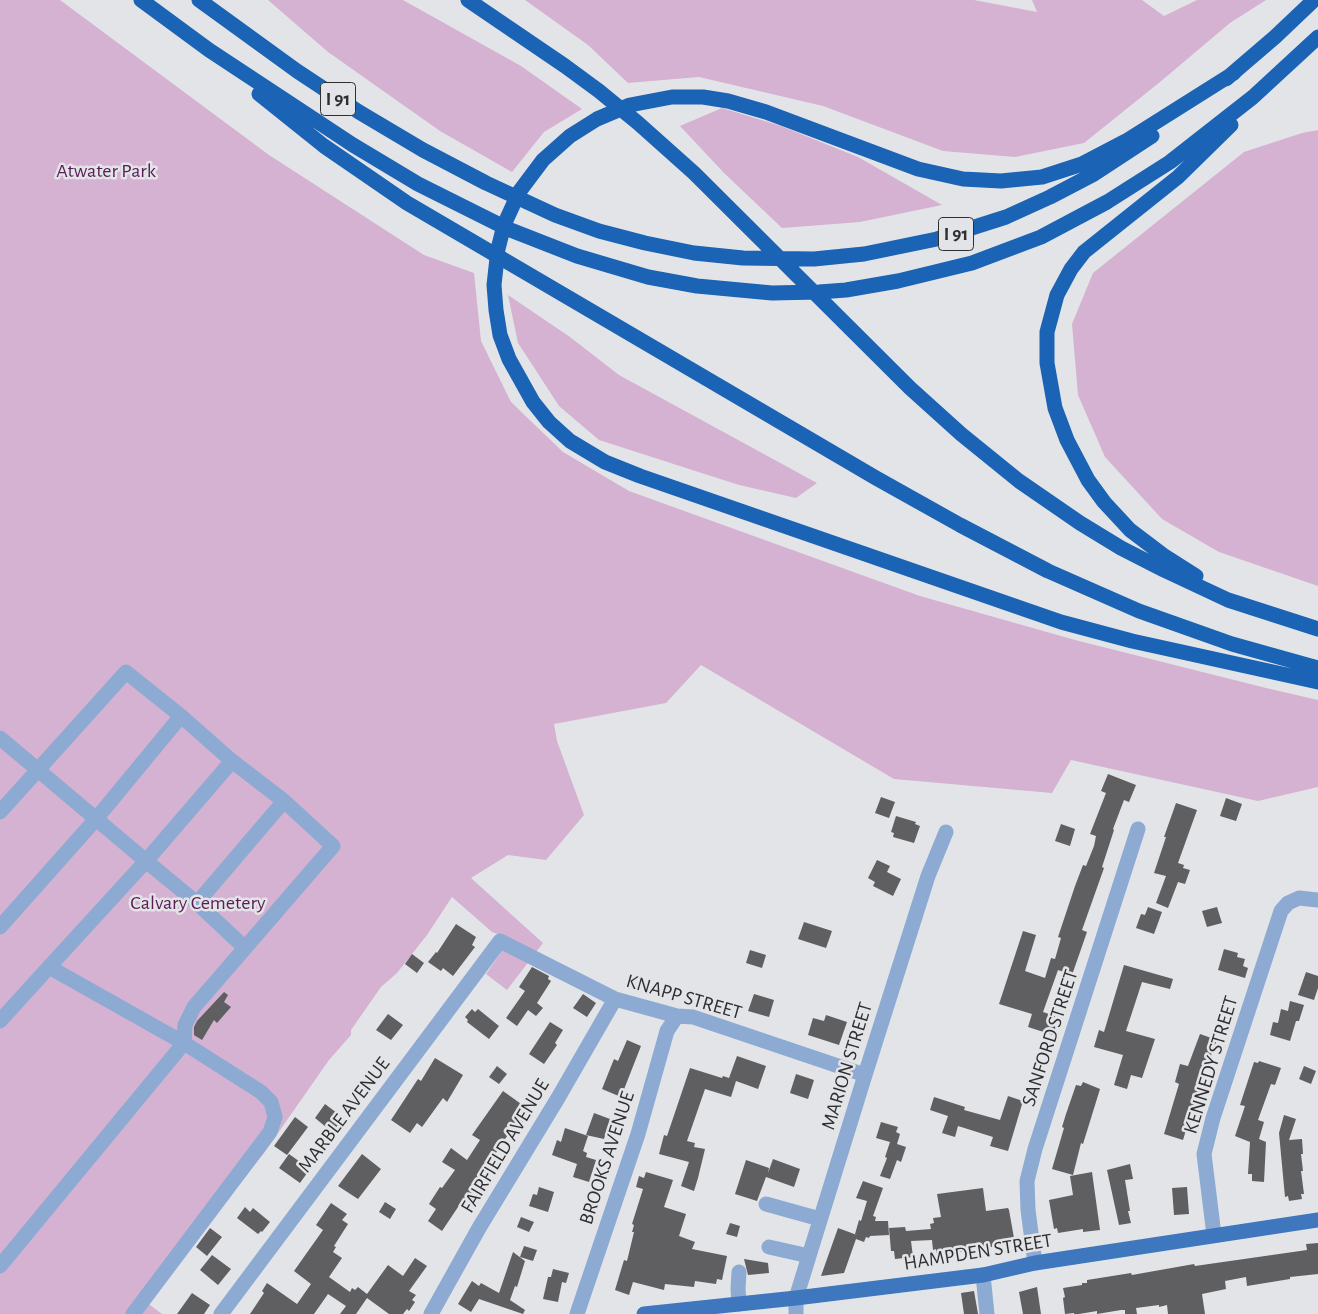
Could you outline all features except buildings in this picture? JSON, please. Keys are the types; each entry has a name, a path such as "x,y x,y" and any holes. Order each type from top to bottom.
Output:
{"highway":[{"name":"I 91","path":"141,0 209,50 375,159 418,184 473,212 543,244 632,273 673,282 722,289 772,293 819,292 863,288 914,278 995,255 1041,237 1086,215 1129,190 1170,162 1213,130 1273,80 1318,37"},
{"name":"I 91","path":"199,0 289,66 359,112 423,150 486,183 555,215 599,231 645,244 743,258 782,259 864,254 913,245 960,233 999,220 1072,186 1156,134 1234,73 1314,0"},
{"path":"468,0 599,91 638,123 694,173 910,388 961,434 1019,481 1121,548 1164,570 1208,591 1278,617 1318,629"},
{"path":"209,50 285,116 324,146 407,203 918,502 1048,571 1108,598 1186,629 1318,668"},
{"path":"1234,73 1126,141 1082,164 1042,177 1001,181 963,179 918,169 766,112 728,100 703,97 672,97 630,105 597,119 561,143 543,160 519,192 508,214 500,237 495,272 496,310 500,335 508,359 533,402 549,422 570,441 605,462 640,476 1061,622 1132,641 1318,682"},
{"path":"1273,80 1201,157 1092,245 1080,257 1065,278 1053,304 1048,323 1046,352 1053,398 1066,440 1088,480 1112,512 1140,538 1177,564 1212,585 1278,617"}],"main road":[{"name":"HAMPDEN STREET","path":"644,1314 983,1275 1035,1263 1318,1220"}],"street":[{"path":"0,812 126,672 181,716 232,761 284,801 333,846 194,1007 185,1025 184,1043 0,1266"},
{"path":"0,927 96,819 181,716"},
{"path":"0,738 197,903 245,948"},
{"path":"0,1020 146,861 232,761"},
{"path":"197,903 284,801"},
{"name":"SANFORD STREET","path":"1035,1263 1028,1210 1027,1181 1035,1149 1138,829"},
{"name":"MARION STREET","path":"796,1314 796,1298 865,1074 928,876 946,832"},
{"name":"KENNEDY STREET","path":"1214,1235 1204,1154 1213,1118 1281,912 1288,903 1300,898 1318,900"},
{"name":"KNAPP STREET","path":"500,941 615,999 677,1016 693,1017 865,1074"},
{"name":"MARBLE AVENUE","path":"221,1314 500,941"},
{"path":"49,968 184,1043 261,1092 271,1102 275,1117 270,1132 133,1314"},
{"name":"FAIRFIELD AVENUE","path":"431,1314 479,1228 558,1098 615,999"},
{"name":"BROOKS AVENUE","path":"577,1314 638,1134 667,1031 677,1016"},
{"path":"766,1204 820,1219"},
{"path":"769,1247 809,1256"},
{"path":"739,1272 739,1304"},
{"path":"983,1275 987,1314"}],"green space":[{"path":"0,0 60,0 269,155 424,255 474,273 481,341 511,402 563,452 629,491 920,596 1075,640 1318,700 1318,787 1258,801 1071,760 1052,793 894,779 701,665 666,703 554,724 557,741 584,815 546,860 508,855 471,878 543,943 507,990 486,974 510,939 492,932 452,897 427,935 397,973 381,987 351,1030 351,1035 329,1060 264,1153 146,1302 162,1314 0,1314"},
{"path":"268,0 403,0 521,66 582,109 544,132 512,172 440,131 328,52"},
{"path":"525,0 974,0 1037,12 1032,0 1142,0 1164,16 1197,0 1266,0 1230,23 1084,143 1015,157 943,151 823,106 699,77 628,83 588,45"},
{"path":"722,108 781,126 858,157 942,205 860,222 782,228 724,173 680,126"},
{"path":"1318,130 1318,586 1219,552 1162,519 1105,457 1078,395 1072,324 1093,273 1244,152 1302,133"},
{"path":"508,295 570,337 619,375 817,483 796,498 739,485 599,440 559,406 518,343"}],"park label":[{"name":"Atwater Park","path":"106,171"},
{"name":"Calvary Cemetery","path":"198,903"}]}
